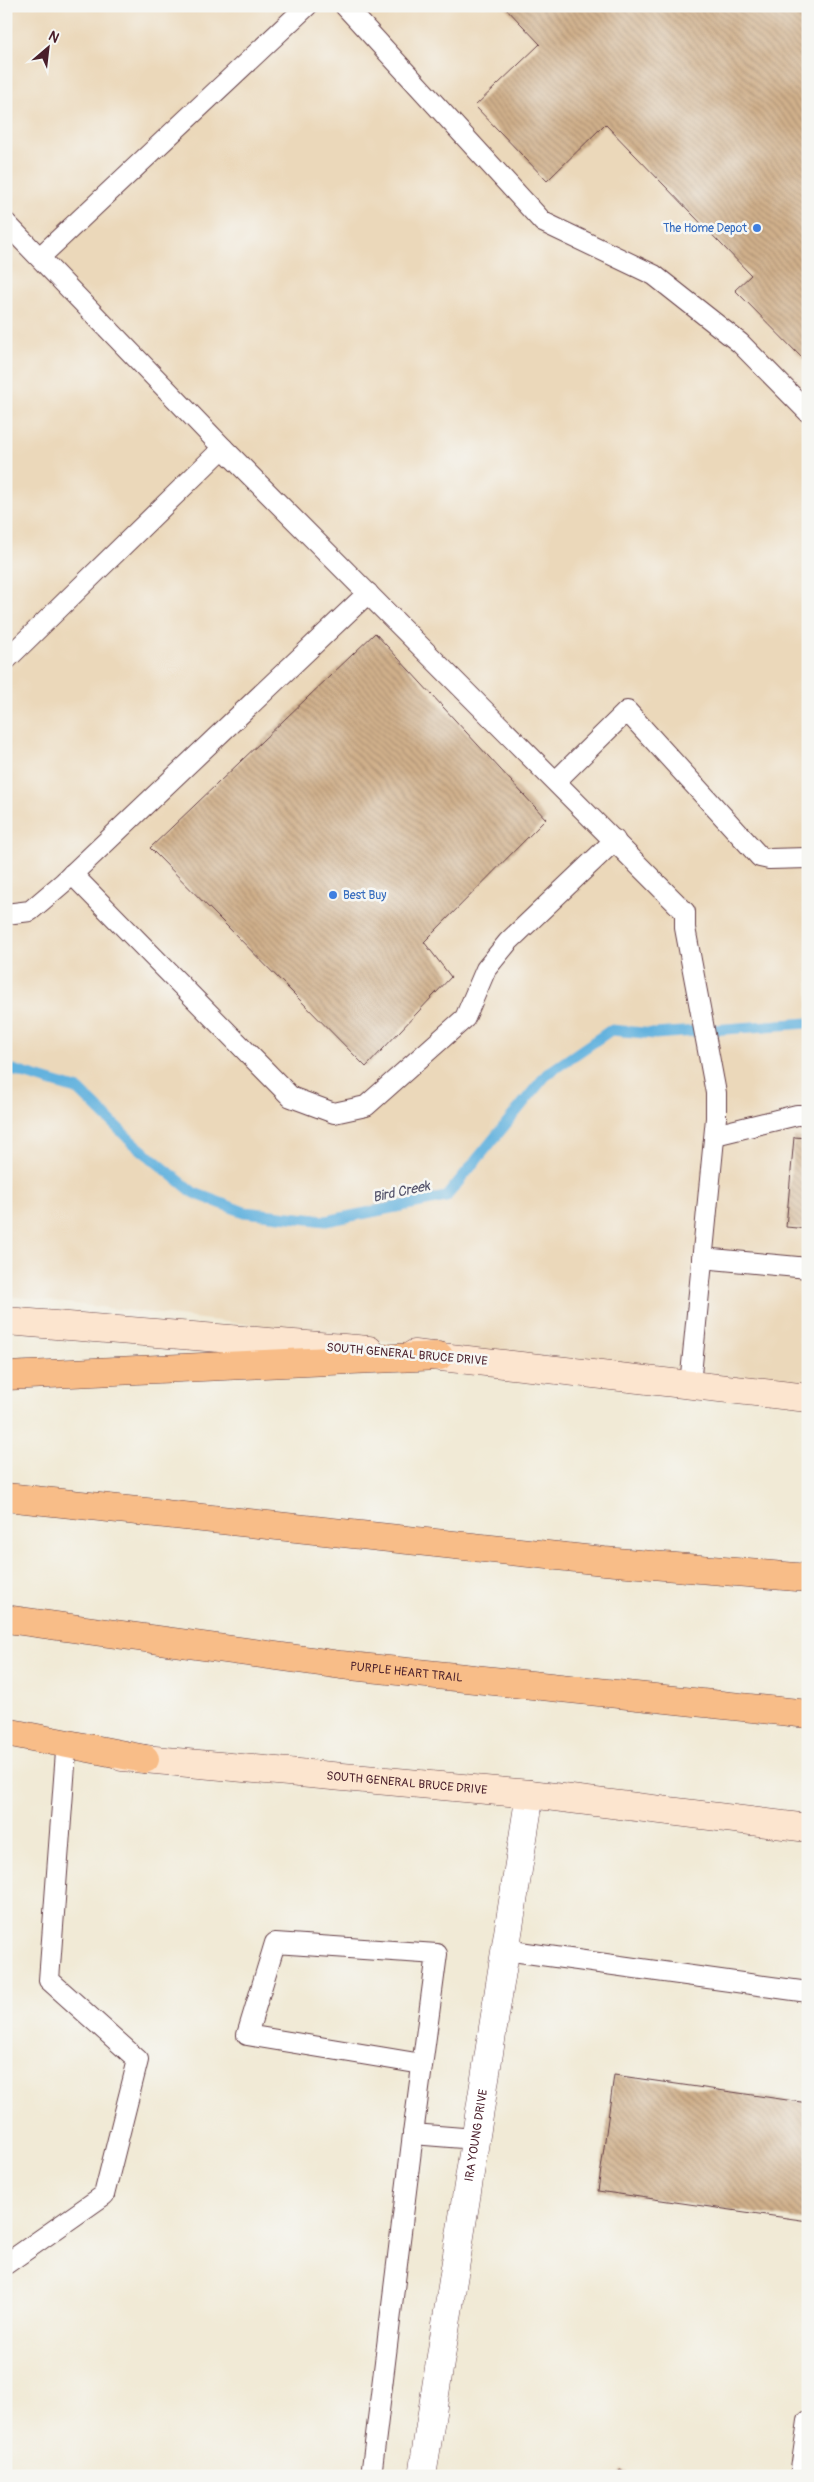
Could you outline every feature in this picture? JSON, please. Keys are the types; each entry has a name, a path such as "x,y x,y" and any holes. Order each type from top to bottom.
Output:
{"highway":[{"path":"6,1376 439,1356"},
{"path":"6,1497 604,1561 808,1578"},
{"name":"PURPLE HEART TRAIL","path":"6,1619 341,1665 808,1714"},
{"path":"6,1732 145,1759"}],"main road":[{"name":"SOUTH GENERAL BRUCE DRIVE","path":"6,1321 439,1356 808,1398"},
{"name":"SOUTH GENERAL BRUCE DRIVE","path":"6,1746 530,1794 808,1828"}],"street":[{"name":"IRA YOUNG DRIVE","path":"422,2476 530,1794"}],"lane":[{"path":"40,257 307,6"},
{"path":"345,6 543,222 654,275 740,343 808,412"},
{"path":"6,222 223,448 685,912 685,928 716,1093 715,1135 690,1385"},
{"path":"6,660 223,448"},
{"path":"6,914 30,912 368,593"},
{"path":"556,781 627,711 760,857 769,859 808,858"},
{"path":"72,874 291,1097 334,1113 366,1106 465,1018 486,969 508,942 615,840"},
{"path":"715,1135 798,1115 808,1115"},
{"path":"702,1258 808,1268"},
{"path":"6,2264 104,2195 138,2060 49,1980 66,1752"},
{"path":"371,2476 437,1954 275,1943 247,2035 422,2064"},
{"path":"505,1950 808,1992"},
{"path":"413,2134 475,2139"},
{"path":"800,2476 808,2421"}],"shaded area":[{"path":"6,6 808,6 808,1390 6,1296"}],"building":[{"name":"The Home Depot","path":"504,6 808,6 808,364 735,290 751,275 605,124 547,181 475,106 540,44"},
{"name":"Best Buy","path":"375,633 546,819 424,942 451,977 366,1067 150,848"},
{"path":"794,1137 808,1138 808,1229 786,1227"},
{"path":"614,2075 808,2103 808,2221 598,2191"},
{"path":"620,2470 631,2476 617,2476"}],"waterway":[{"name":"Bird Creek","path":"6,1068 79,1090 132,1142 194,1193 244,1212 326,1221 446,1197 547,1074 611,1030 655,1034 808,1023"}],"place":[{"name":"The Home Depot","path":"757,228"},
{"name":"Best Buy","path":"333,895"}]}
